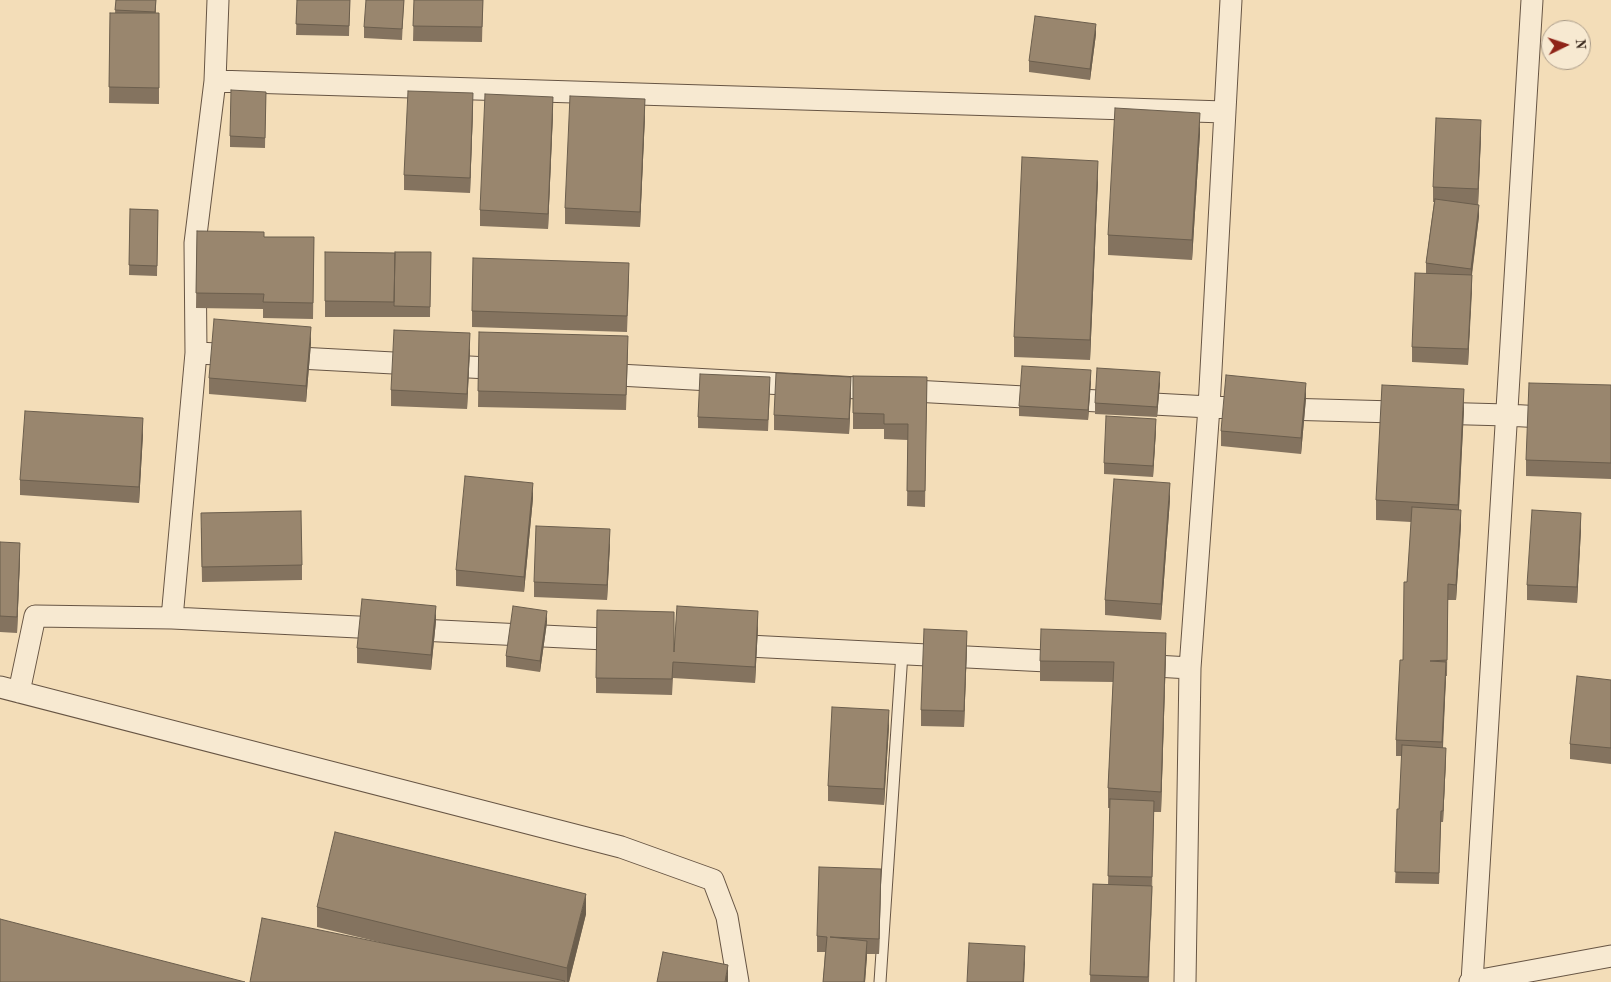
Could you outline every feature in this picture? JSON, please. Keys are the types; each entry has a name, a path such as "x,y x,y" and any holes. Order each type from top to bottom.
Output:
{"street":[{"path":"172,618 196,353 195,243 215,80 218,0"},
{"path":"1185,982 1190,668 1209,407 1231,0"},
{"path":"1532,0 1472,982 1611,956"},
{"path":"215,80 1225,112"},
{"path":"196,353 524,370"},
{"path":"583,374 1209,407 1507,415 1611,421"},
{"path":"646,641 172,618 36,616 10,690 621,847 712,880 727,917 738,982"},
{"path":"705,644 1091,663"},
{"path":"1120,664 1190,668"}],"lane":[{"path":"880,982 902,654"}],"building":[{"path":"116,0 156,0 155,12 115,10"},
{"path":"297,0 350,0 349,26 296,24"},
{"path":"366,0 404,0 402,29 364,27"},
{"path":"414,0 483,0 482,27 413,26"},
{"path":"110,13 159,13 159,88 109,87"},
{"path":"1035,16 1096,24 1090,69 1029,61"},
{"path":"231,90 266,92 265,138 230,136"},
{"path":"408,91 473,93 470,178 404,175"},
{"path":"485,94 553,97 548,214 480,210"},
{"path":"570,96 645,99 640,212 565,208"},
{"path":"1115,108 1200,113 1192,240 1108,235"},
{"path":"1436,118 1481,120 1478,189 1433,187"},
{"path":"1022,157 1098,161 1090,340 1014,337"},
{"path":"1435,199 1479,205 1471,269 1426,263"},
{"path":"130,209 158,210 157,266 129,265"},
{"path":"197,231 264,232 264,237 314,237 313,303 263,302 264,294 196,293"},
{"path":"325,252 395,253 394,302 325,301"},
{"path":"395,252 431,252 430,307 394,306"},
{"path":"473,258 629,263 627,316 472,311"},
{"path":"1415,273 1472,275 1468,349 1412,347"},
{"path":"214,319 311,327 306,386 209,378"},
{"path":"394,330 470,333 467,394 391,390"},
{"path":"479,332 628,336 626,395 478,391"},
{"path":"1022,366 1091,370 1088,410 1019,406"},
{"path":"1097,368 1160,372 1157,407 1095,403"},
{"path":"776,373 851,377 849,419 774,415"},
{"path":"700,374 770,377 768,420 698,417"},
{"path":"1226,375 1306,383 1301,438 1221,431"},
{"path":"853,376 927,377 925,491 907,491 908,424 884,424 884,414 853,413"},
{"path":"1529,383 1611,385 1611,463 1526,460"},
{"path":"1382,385 1464,389 1458,505 1376,500"},
{"path":"25,411 143,418 139,487 20,480"},
{"path":"1106,416 1156,419 1153,466 1104,463"},
{"path":"465,476 533,483 524,577 456,570"},
{"path":"1114,479 1170,483 1161,604 1105,600"},
{"path":"1412,507 1461,510 1456,585 1448,584 1447,660 1430,661 1446,662 1442,742 1396,740 1400,660 1403,660 1404,582 1407,582"},
{"path":"1532,510 1581,513 1577,587 1527,585"},
{"path":"301,511 302,565 202,567 201,513"},
{"path":"536,526 610,529 607,585 534,582"},
{"path":"0,542 20,543 17,617 0,616"},
{"path":"362,599 436,606 431,655 357,648"},
{"path":"513,606 547,611 540,661 506,656"},
{"path":"677,606 758,611 755,667 673,662 672,679 596,678 597,610 674,612 674,652"},
{"path":"924,629 967,631 964,711 921,710"},
{"path":"1041,629 1166,633 1161,792 1108,788 1114,662 1040,661"},
{"path":"1577,676 1611,680 1611,748 1570,744"},
{"path":"832,707 889,710 884,789 828,786"},
{"path":"1402,745 1446,748 1439,873 1395,872"},
{"path":"1110,799 1154,801 1152,877 1108,876"},
{"path":"335,832 586,894 567,968 317,907"},
{"path":"819,867 881,869 879,939 830,937 867,941 864,982 823,982 827,937 817,936"},
{"path":"1093,884 1152,886 1148,977 1090,975"},
{"path":"262,918 565,981 250,982"},
{"path":"0,919 245,982 0,982"},
{"path":"969,943 1025,946 1023,982 967,982"},
{"path":"663,952 728,965 725,982 657,982"}]}
